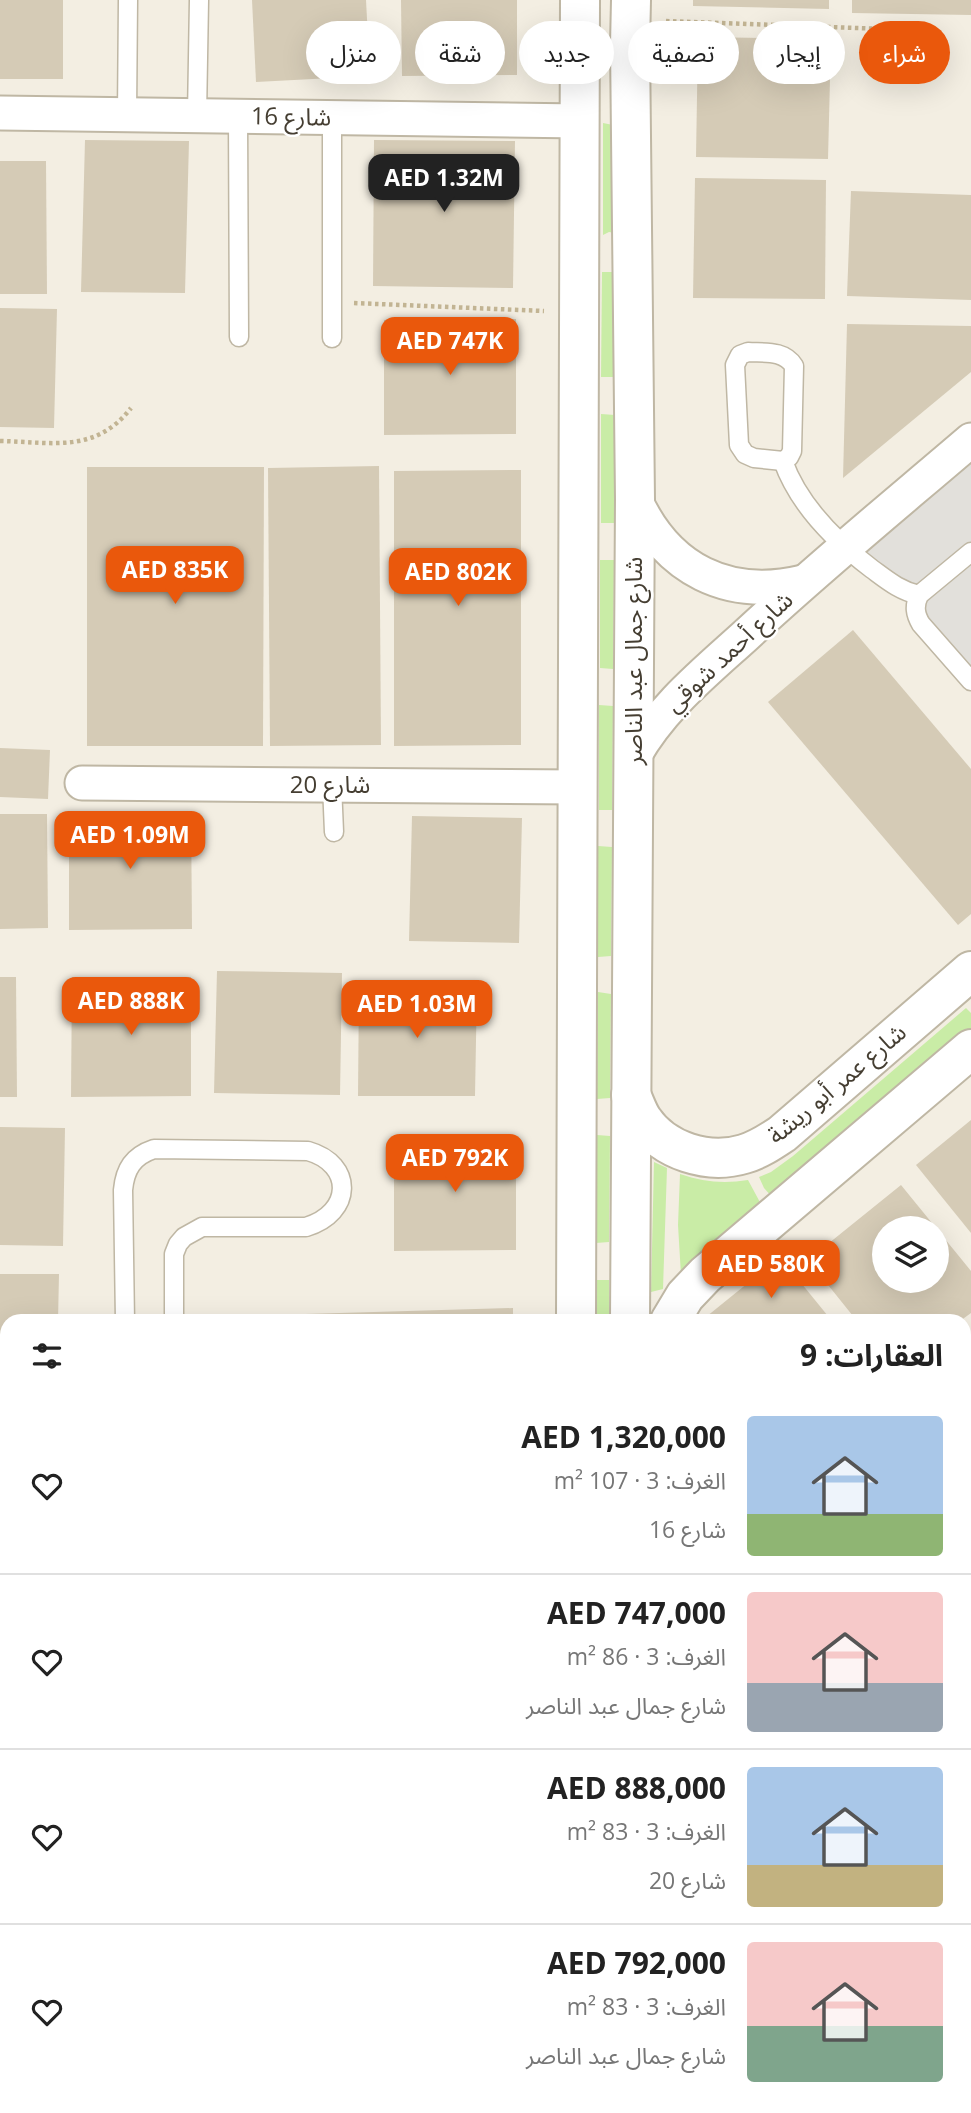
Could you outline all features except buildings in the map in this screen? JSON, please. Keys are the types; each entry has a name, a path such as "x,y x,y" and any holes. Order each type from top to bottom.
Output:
{"street":[{"path":"576,1314 580,0"},
{"name":"شارع جمال عبد الناصر","path":"627,16 635,499 630,1314"},
{"name":"شارع 16","path":"0,113 581,121"},
{"name":"شارع أحمد شوقي","path":"633,758 651,729 675,701 803,582 971,440"},
{"name":"شارع أحمد شوقي","path":"635,499 643,518 669,551 707,576 754,588 803,582"},
{"name":"شارع 20","path":"82,783 579,787"},
{"name":"شارع عمر أبو ريشة","path":"631,1096 643,1120 657,1136 678,1150 699,1156 722,1158 743,1154 764,1146 782,1134 971,971"},
{"path":"674,1314 685,1296 705,1275 971,1049"}],"lane":[{"path":"127,115 128,0"},
{"path":"197,116 199,0"},
{"path":"238,116 239,337"},
{"path":"332,117 332,338"},
{"path":"744,353 781,354 794,366 792,451 783,461 754,458 745,454 739,445 735,365 737,358 744,353"},
{"path":"783,461 801,499 844,548 896,586 919,595"},
{"path":"971,552 919,595 916,602 917,618 971,681"},
{"path":"332,785 334,832"},
{"path":"125,1314 123,1190 128,1168 143,1153 154,1149 307,1151 321,1155 332,1163 339,1175 339,1203 331,1215 320,1223 306,1227 202,1227 184,1237 174,1254 174,1314"}],"path":[{"path":"627,16 859,27"},
{"path":"332,302 580,313"},
{"path":"0,441 87,441 112,428 131,408"}],"green space":[{"path":"603,123 613,125 616,233 603,235"},
{"path":"602,272 616,272 615,377 601,377"},
{"path":"601,414 615,415 614,523 601,523"},
{"path":"600,560 614,560 613,669 600,668"},
{"path":"599,705 613,706 612,810 599,810"},
{"path":"598,846 612,847 611,956 598,957"},
{"path":"598,992 611,994 610,1098 597,1099"},
{"path":"966,1008 971,1013 971,1029 772,1197 759,1177 793,1156"},
{"path":"597,1135 610,1136 609,1242 596,1243"},
{"path":"654,1162 667,1168 663,1289 651,1292"},
{"path":"680,1174 714,1182 748,1180 762,1206 681,1275 678,1225"},
{"path":"595,1280 609,1280 609,1314 595,1314"}],"shaded area":[{"path":"971,455 971,677 861,544"}]}
